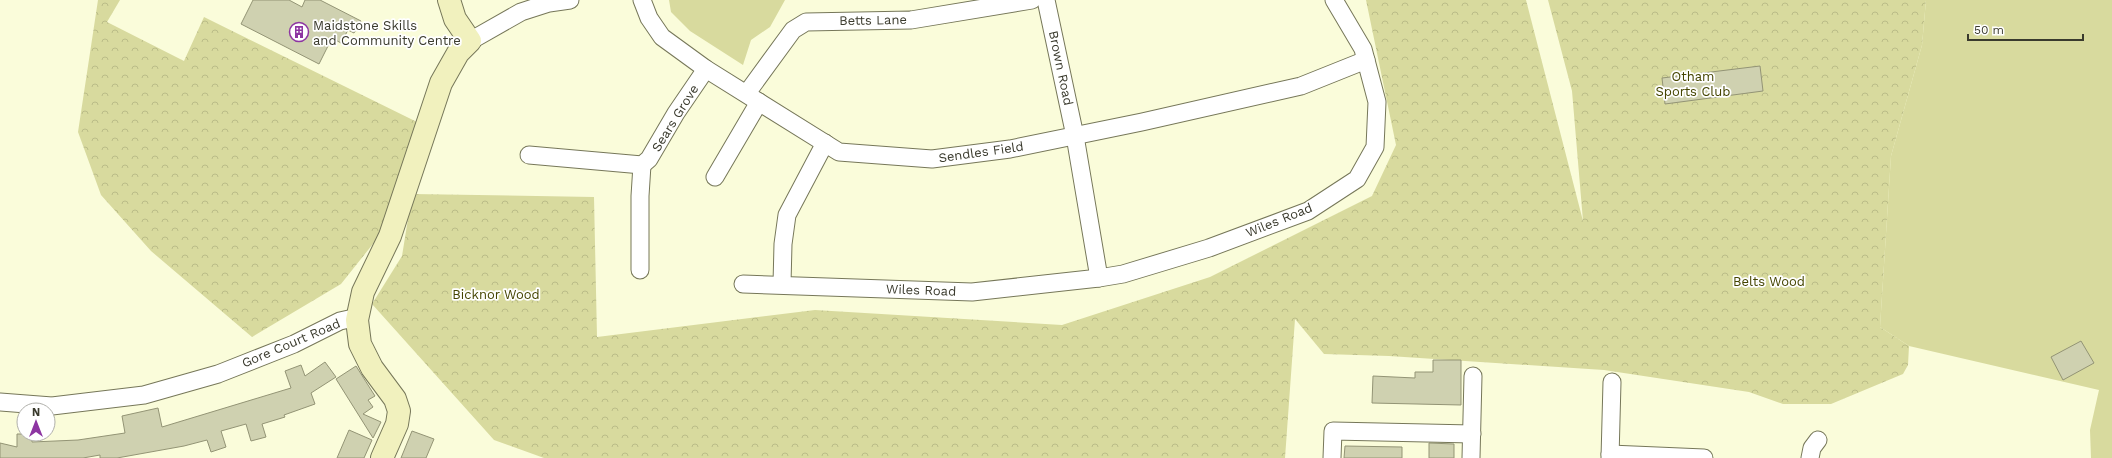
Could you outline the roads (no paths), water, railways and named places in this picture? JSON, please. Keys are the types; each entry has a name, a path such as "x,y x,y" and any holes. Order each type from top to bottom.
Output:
{"street":[{"path":"449,0 455,19 470,40 522,12 549,3 570,0"},
{"name":"Sendles Field","path":"642,0 649,18 662,37 706,69 839,152 932,159 1010,149 1301,86 1366,60"},
{"name":"Betts Lane","path":"715,177 753,98 792,30 806,22 911,20 1032,0"},
{"name":"Brown Road","path":"1046,0 1075,136"},
{"path":"1334,0 1363,49 1366,60"},
{"name":"Gore Court Road","path":"0,402 52,406 144,395 218,374 294,344 340,321 349,319 357,320 363,292 390,236 442,83 458,53 470,40"},
{"name":"Wiles Road","path":"743,284 782,284 972,292 1123,274 1209,248 1308,211 1357,179 1375,147 1377,102 1366,60"},
{"name":"Sears Grove","path":"529,155 642,165 649,159 676,112 706,69"},
{"path":"1075,136 1099,278"},
{"path":"782,284 783,244 787,215 825,143"},
{"name":"Sears Grove","path":"640,270 642,165"},
{"path":"357,320 360,344 372,368 395,399 398,411 397,424 382,458"},
{"path":"1471,458 1473,376"},
{"path":"1612,382 1610,456 1704,458"},
{"path":"1332,458 1333,431 1472,434"},
{"path":"1810,458 1812,448 1818,440"}],"place":[{"name":"Maidstone Skills and Community Centre","path":"299,32"}],"park label":[{"name":"Otham Sports Club","path":"1693,84"},
{"name":"Belts Wood","path":"1769,281"},
{"name":"Bicknor Wood","path":"496,294"}]}
